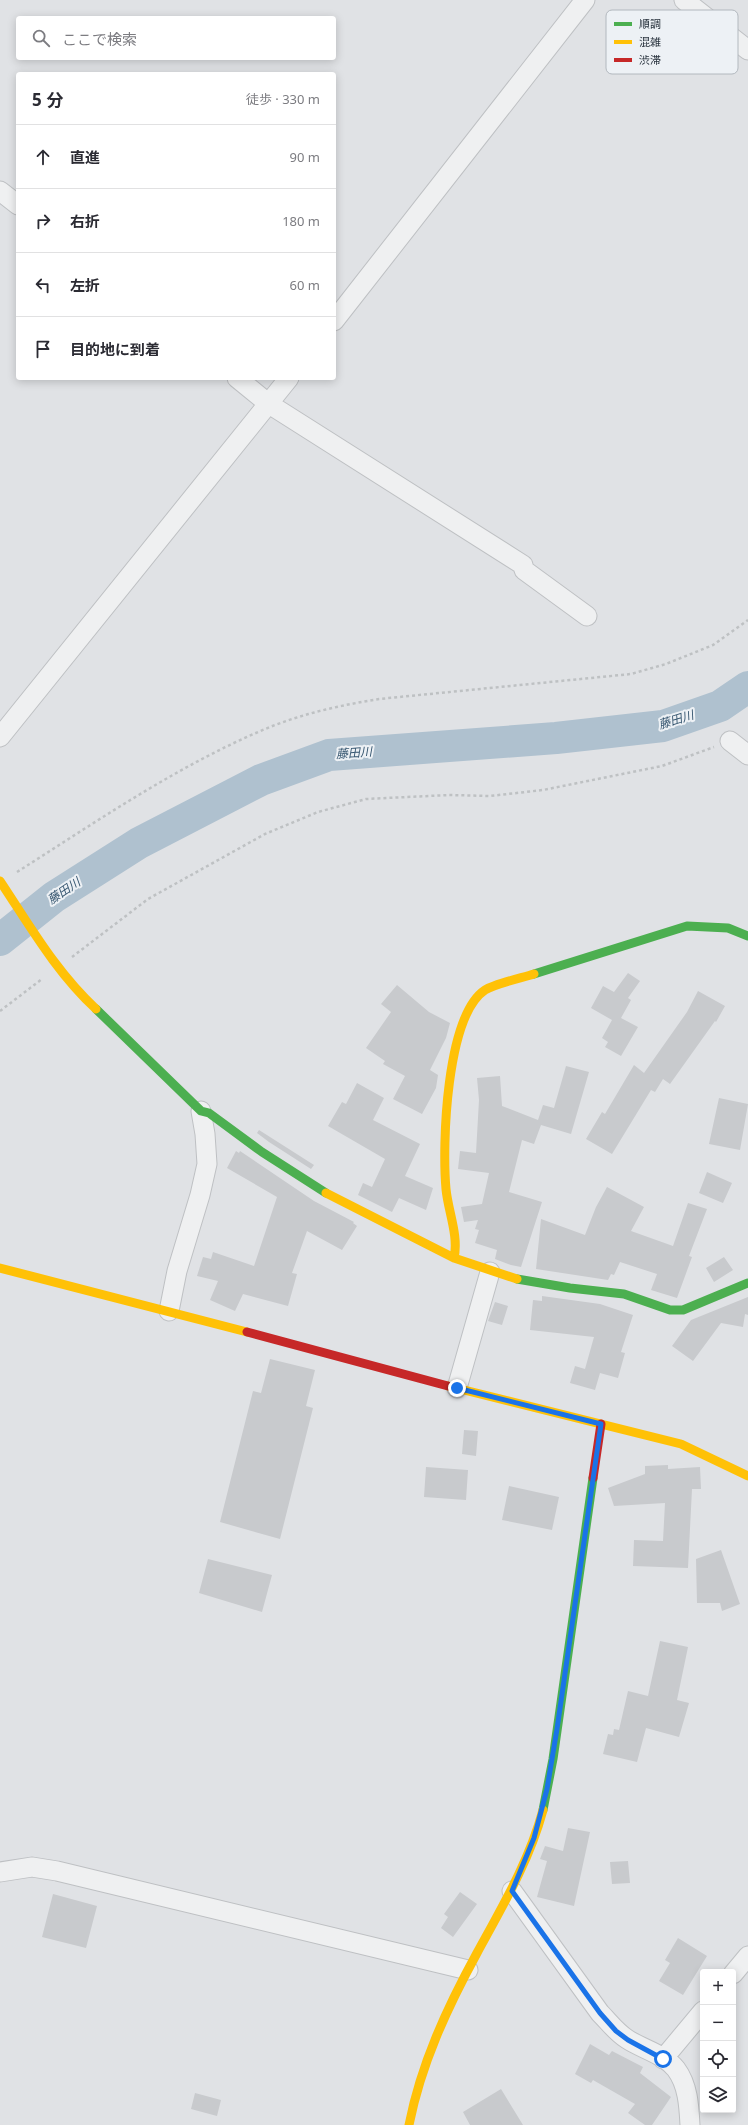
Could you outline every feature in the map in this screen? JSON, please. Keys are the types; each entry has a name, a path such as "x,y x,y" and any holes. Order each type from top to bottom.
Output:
{"street":[{"path":"336,318 585,0"},
{"path":"684,0 697,10"},
{"path":"738,42 748,50"},
{"path":"0,191 16,203"},
{"path":"239,380 269,404 523,565 524,570 587,616"},
{"path":"0,737 287,380"},
{"path":"730,741 748,755"},
{"path":"0,881 58,968 76,992 172,1080 201,1111 206,1134 207,1164 200,1195 177,1271 169,1311"},
{"path":"454,1258 455,1244 448,1206 446,1184 445,1136 447,1095 455,1051 462,1025 471,1004 485,990 687,926 728,928 748,936"},
{"path":"201,1111 209,1113 262,1152 321,1191 454,1258 490,1272 508,1277 570,1288 624,1294 670,1310 683,1310 748,1283"},
{"path":"0,1268 169,1311 457,1388 681,1444 748,1476"},
{"path":"457,1388 490,1272"},
{"path":"409,2125 412,2105 435,2040 468,1970 512,1891 534,1838 547,1789 557,1729 601,1424"},
{"path":"0,1872 32,1867 57,1871 468,1970"},
{"path":"512,1891 600,2013 616,2031 663,2059 676,2069 685,2087 690,2125"},
{"path":"736,1970 748,1956"},
{"path":"663,2059 700,2015"}],"path":[{"path":"0,881 177,772 243,739 292,719 344,705 379,699 631,674 666,664 713,645 748,620"},
{"path":"0,1011 148,899 265,834 318,812 366,799 449,795 490,796 543,790 662,766 730,741"}],"building":[{"path":"628,973 640,981 628,998 631,1000 621,1018 638,1027 621,1056 605,1047 608,1042 602,1038 612,1020 591,1008 603,986 614,992"},
{"path":"397,985 429,1012 450,1023 446,1038 430,1070 438,1075 436,1088 422,1114 393,1099 405,1076 383,1064 385,1061 366,1048 391,1012 381,1004"},
{"path":"698,991 725,1006 716,1022 715,1021 670,1084 663,1079 655,1092 651,1090 612,1154 586,1139 602,1112 605,1114 634,1065 644,1073 687,1012"},
{"path":"566,1066 589,1072 571,1134 541,1125 534,1144 522,1140 509,1192 542,1202 521,1267 511,1265 495,1259 497,1250 475,1243 479,1230 475,1229 478,1220 464,1222 461,1207 482,1204 489,1173 458,1169 460,1151 476,1153 479,1100 477,1078 500,1076 502,1106 538,1120 543,1105 554,1108"},
{"path":"357,1083 384,1098 373,1120 420,1144 405,1176 433,1188 426,1210 399,1198 392,1212 358,1195 363,1183 372,1187 385,1159 328,1126 342,1102 346,1104"},
{"path":"719,1098 748,1104 740,1150 709,1144"},
{"path":"259,1130 314,1165 311,1169 257,1133"},
{"path":"236,1151 239,1153 240,1151 314,1201 354,1222 353,1223 357,1226 342,1250 307,1231 292,1273 297,1274 288,1306 243,1294 235,1311 210,1300 218,1281 197,1276 203,1257 211,1259 213,1252 254,1266 277,1197 227,1168"},
{"path":"707,1172 732,1183 723,1203 699,1193"},
{"path":"607,1187 644,1207 631,1231 673,1246 688,1203 707,1209 689,1256 692,1257 677,1298 651,1290 657,1274 620,1262 614,1275 611,1274 608,1280 536,1269 541,1219 585,1235 596,1207"},
{"path":"724,1257 733,1270 714,1282 706,1268"},
{"path":"542,1296 600,1304 633,1315 621,1352 625,1353 618,1378 600,1373 595,1390 570,1383 575,1366 585,1369 594,1337 530,1330 533,1300 542,1301"},
{"path":"748,1297 748,1315 745,1314 743,1327 721,1323 693,1361 672,1346 691,1320"},
{"path":"495,1302 508,1306 502,1325 488,1321"},
{"path":"270,1359 315,1370 306,1406 313,1408 280,1539 220,1522 253,1391 261,1393"},
{"path":"464,1430 478,1431 476,1456 462,1454"},
{"path":"668,1465 668,1469 700,1467 701,1489 692,1489 688,1568 633,1566 634,1540 663,1541 665,1503 614,1506 608,1488 645,1474 645,1466"},
{"path":"426,1467 468,1470 466,1500 424,1497"},
{"path":"509,1486 559,1497 552,1530 502,1520"},
{"path":"721,1550 740,1604 722,1611 720,1603 697,1603 696,1559"},
{"path":"208,1559 272,1575 262,1612 199,1593"},
{"path":"660,1641 688,1647 677,1700 689,1703 679,1737 646,1728 637,1762 603,1754 608,1734 613,1735 614,1729 619,1730 628,1691 648,1696"},
{"path":"568,1828 590,1832 574,1906 537,1897 547,1861 540,1859 545,1846 563,1851"},
{"path":"628,1861 630,1883 612,1884 610,1862"},
{"path":"460,1892 477,1904 453,1937 441,1928 448,1917 444,1914"},
{"path":"53,1894 97,1906 86,1948 42,1937"},
{"path":"678,1938 707,1956 683,1995 659,1981 670,1963 665,1960"},
{"path":"590,2044 609,2055 612,2051 643,2067 640,2073 671,2097 652,2125 645,2125 628,2113 635,2104 593,2080 591,2083 575,2074"},
{"path":"501,2089 523,2125 470,2125 463,2112"},
{"path":"195,2093 221,2100 217,2116 191,2109"}],"waterway":[{"name":"藤田川","path":"0,940 54,897 139,843 261,780 329,755 556,738 663,726 720,706 748,687"}],"traffic: fast":[{"path":"534,974 687,926 728,928 748,936"},
{"path":"96,1009 201,1111 209,1113 262,1152 326,1193"},
{"path":"517,1279 570,1288 624,1294 670,1310 683,1310 748,1283"},
{"path":"543,1810 553,1759 593,1478"}],"traffic: slow":[{"path":"0,881 56,964 68,980 96,1009"},
{"path":"454,1258 455,1241 447,1197 445,1169 446,1114 454,1053 462,1026 472,1004 485,990 501,983 534,974"},
{"path":"326,1193 454,1258 517,1279"},
{"path":"0,1268 247,1332"},
{"path":"448,1386 681,1444 748,1476"},
{"path":"409,2125 420,2080 436,2037 455,1994 523,1866 543,1810"}],"traffic: jam":[{"path":"247,1332 448,1386"},
{"path":"593,1478 601,1424"}],"route":[{"path":"457,1388 601,1424 547,1789 534,1838 512,1891 600,2013 616,2031 628,2040 655,2053 663,2059"}]}
